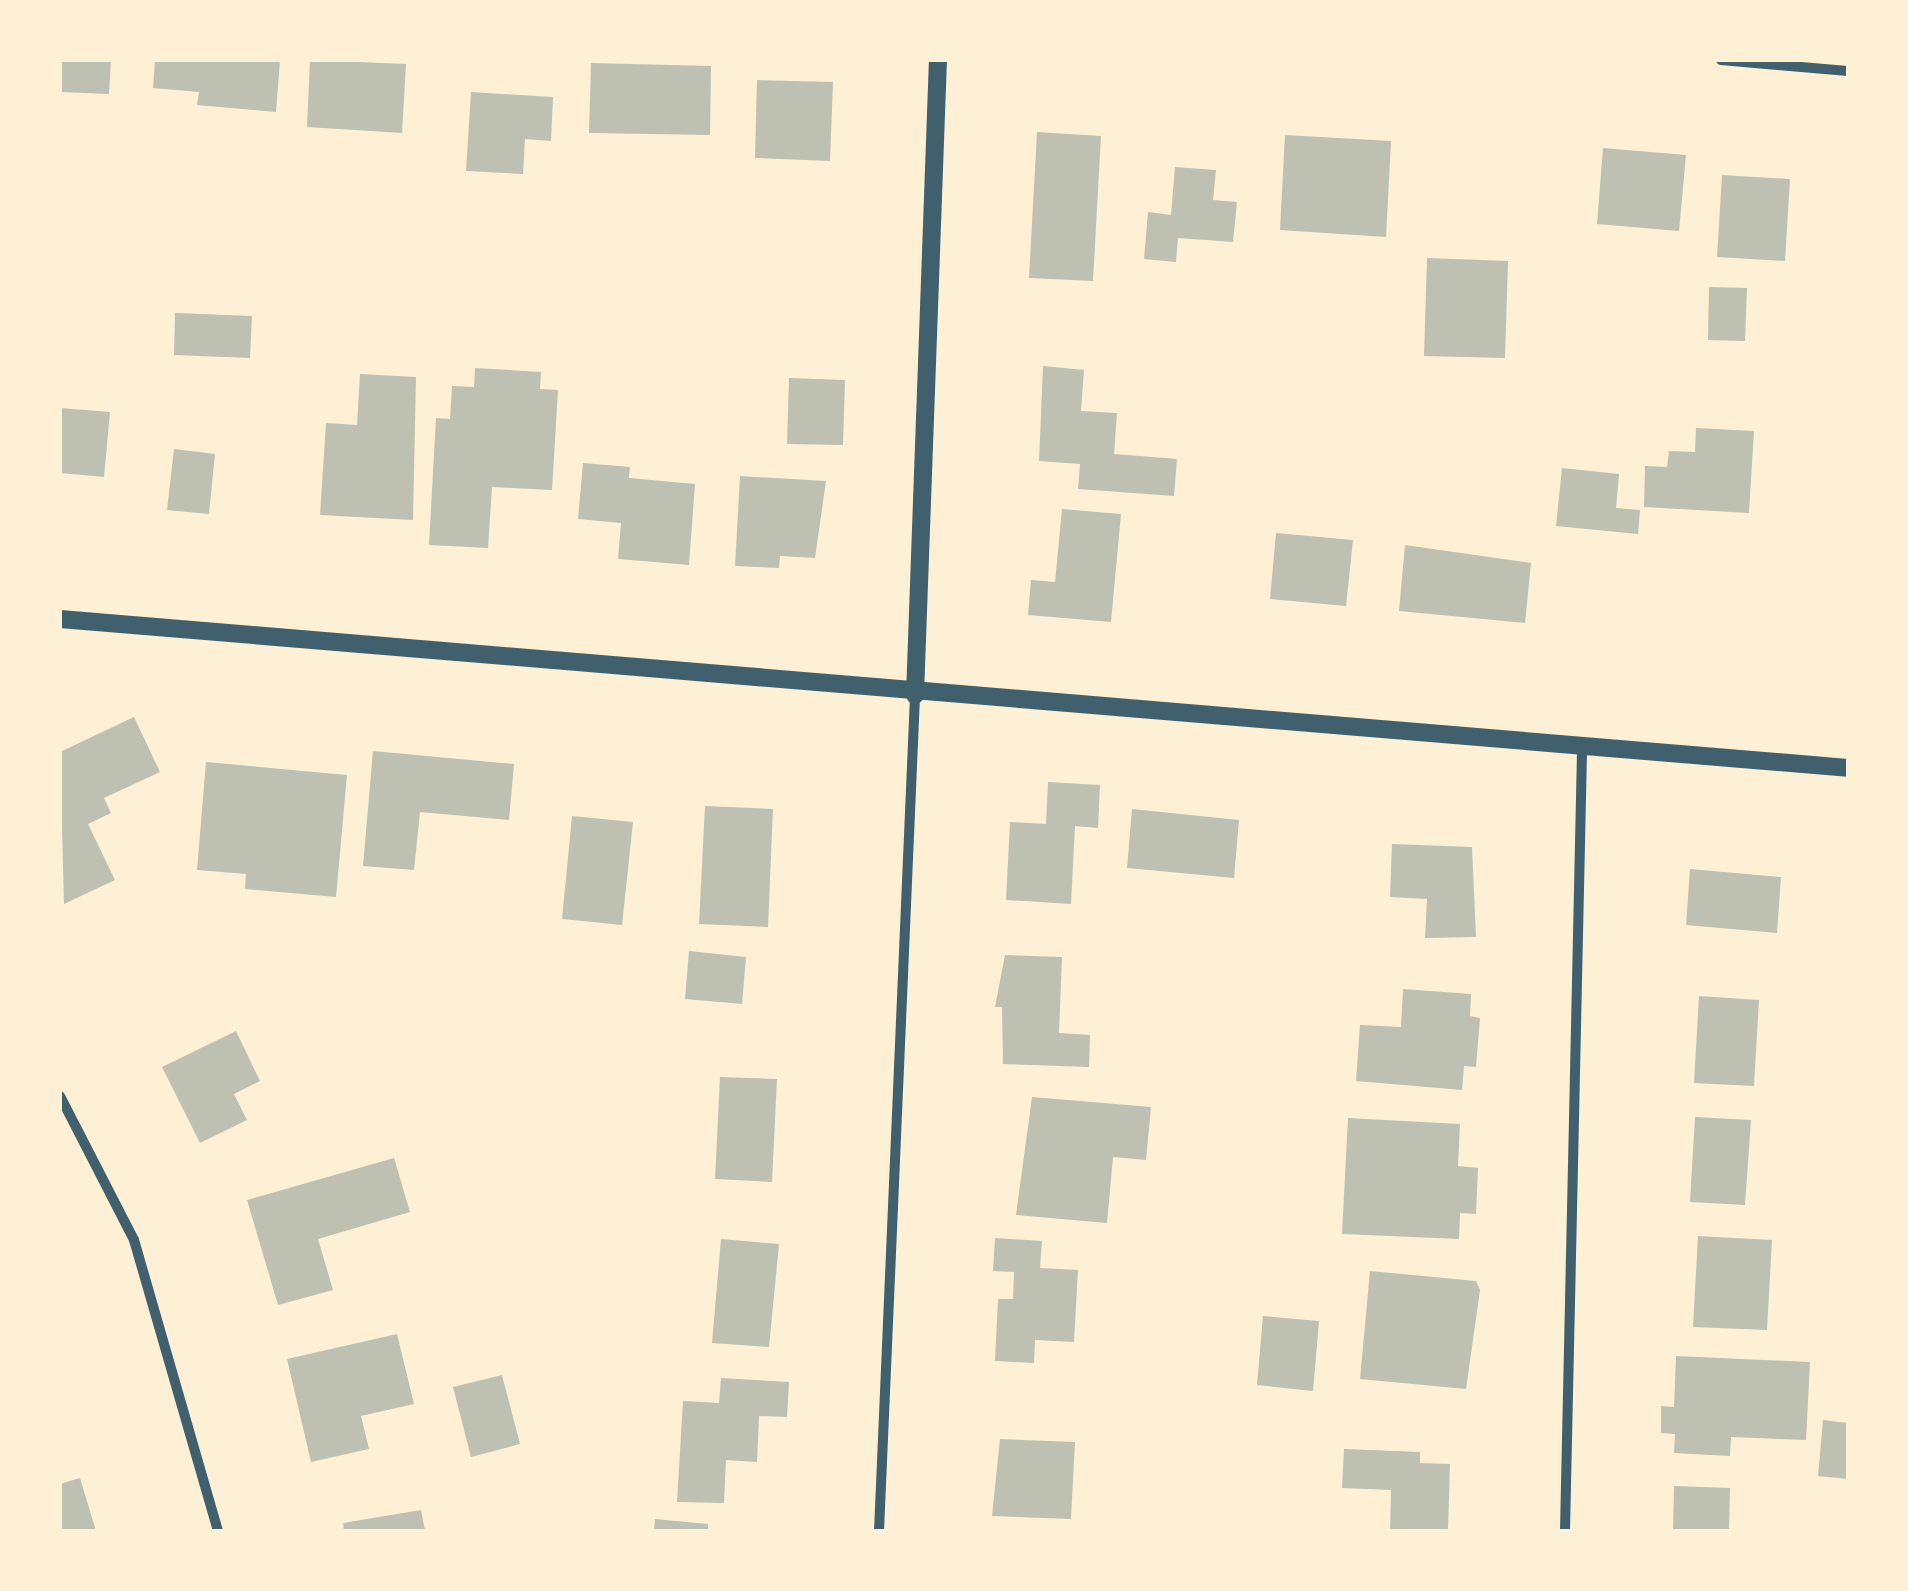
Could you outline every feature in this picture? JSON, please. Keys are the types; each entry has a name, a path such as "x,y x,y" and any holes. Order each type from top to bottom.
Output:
{"street":[{"path":"880,1531 938,60"},
{"path":"1721,60 1848,71"},
{"path":"60,619 1582,751 1848,768"},
{"path":"1564,1531 1582,751"},
{"path":"60,1096 134,1240 218,1531"}],"building":[{"path":"60,60 111,60 109,94 60,92"},
{"path":"155,60 280,60 276,112 197,105 199,92 153,88"},
{"path":"310,60 406,64 402,133 307,127"},
{"path":"591,63 711,66 710,135 589,133"},
{"path":"757,80 833,82 830,161 755,158"},
{"path":"471,92 553,97 551,141 525,139 523,174 466,171"},
{"path":"1037,132 1101,136 1093,281 1029,278"},
{"path":"1285,135 1391,141 1386,237 1280,230"},
{"path":"1603,148 1686,155 1679,231 1597,224"},
{"path":"1175,167 1216,170 1213,200 1237,202 1233,242 1178,238 1176,262 1144,259 1148,212 1171,215"},
{"path":"1722,175 1790,179 1785,261 1717,257"},
{"path":"1427,258 1508,261 1505,358 1424,356"},
{"path":"1709,287 1747,288 1745,341 1708,340"},
{"path":"175,313 252,316 250,358 174,355"},
{"path":"1043,366 1084,370 1081,411 1117,413 1114,454 1177,459 1174,496 1078,489 1080,464 1039,461"},
{"path":"475,368 541,372 540,389 558,390 552,490 492,487 488,548 429,545 436,418 450,419 452,386 474,387"},
{"path":"360,374 416,377 413,520 320,515 326,423 357,425"},
{"path":"789,378 845,380 843,445 787,444"},
{"path":"60,408 110,412 104,477 60,473"},
{"path":"1696,428 1754,431 1749,513 1644,507 1645,466 1667,467 1669,451 1695,452"},
{"path":"174,449 215,454 209,514 167,510"},
{"path":"583,463 630,467 629,478 695,484 689,565 618,559 621,523 578,519"},
{"path":"1562,468 1619,474 1616,508 1640,510 1638,534 1556,526"},
{"path":"740,476 826,481 815,558 780,556 779,568 735,566"},
{"path":"1062,509 1121,514 1111,622 1028,615 1031,580 1055,582"},
{"path":"1276,533 1353,540 1346,606 1270,599"},
{"path":"1405,545 1531,563 1525,623 1399,611"},
{"path":"134,717 160,772 104,798 111,813 88,824 115,880 64,904 60,752"},
{"path":"373,751 514,764 509,820 420,812 414,870 363,866"},
{"path":"206,762 347,775 336,897 245,889 246,874 197,870"},
{"path":"1048,782 1100,785 1098,828 1075,826 1071,904 1006,900 1010,822 1046,824"},
{"path":"705,806 773,809 768,927 699,924"},
{"path":"1132,809 1239,820 1234,878 1127,868"},
{"path":"572,816 633,822 622,925 562,919"},
{"path":"1392,844 1472,847 1476,937 1425,938 1427,899 1390,897"},
{"path":"1690,869 1781,877 1777,933 1686,925"},
{"path":"689,951 746,957 742,1004 685,999"},
{"path":"1005,955 1062,957 1059,1033 1090,1035 1089,1067 1003,1064 1002,1007 995,1007"},
{"path":"1403,989 1471,994 1470,1016 1480,1018 1476,1067 1464,1066 1462,1090 1356,1081 1360,1025 1401,1027"},
{"path":"1699,996 1759,1000 1754,1086 1694,1083"},
{"path":"236,1031 260,1081 234,1094 247,1120 200,1143 162,1067"},
{"path":"720,1077 777,1079 772,1182 715,1179"},
{"path":"1032,1097 1151,1107 1146,1160 1113,1157 1107,1223 1016,1215"},
{"path":"1695,1117 1751,1120 1745,1205 1690,1202"},
{"path":"1348,1118 1460,1124 1458,1166 1478,1168 1476,1214 1460,1213 1459,1239 1342,1234"},
{"path":"394,1158 410,1212 318,1239 333,1290 278,1305 247,1200"},
{"path":"1698,1236 1772,1240 1767,1330 1693,1327"},
{"path":"995,1238 1042,1241 1040,1268 1078,1270 1074,1342 1035,1340 1034,1363 995,1361 998,1299 1013,1299 1014,1272 993,1271"},
{"path":"721,1239 779,1244 769,1347 712,1343"},
{"path":"1370,1271 1476,1281 1480,1290 1466,1389 1360,1379"},
{"path":"1263,1316 1319,1321 1313,1391 1257,1385"},
{"path":"397,1334 414,1404 361,1416 369,1449 311,1462 287,1359"},
{"path":"1676,1356 1810,1362 1806,1440 1731,1437 1730,1456 1674,1453 1675,1434 1661,1433 1661,1406 1674,1407"},
{"path":"502,1375 520,1444 471,1457 453,1387"},
{"path":"721,1378 789,1382 787,1417 759,1416 757,1462 726,1460 724,1503 677,1502 683,1401 719,1403"},
{"path":"1823,1420 1848,1423 1848,1479 1818,1476"},
{"path":"1000,1439 1075,1442 1071,1519 992,1516"},
{"path":"1344,1449 1420,1452 1420,1463 1450,1464 1448,1529 1390,1531 1391,1490 1342,1488"},
{"path":"80,1478 96,1531 60,1531 60,1484"},
{"path":"1674,1486 1730,1488 1729,1531 1673,1531"},
{"path":"421,1510 425,1531 344,1531 343,1523"},
{"path":"655,1519 708,1524 708,1531 654,1531"}]}
